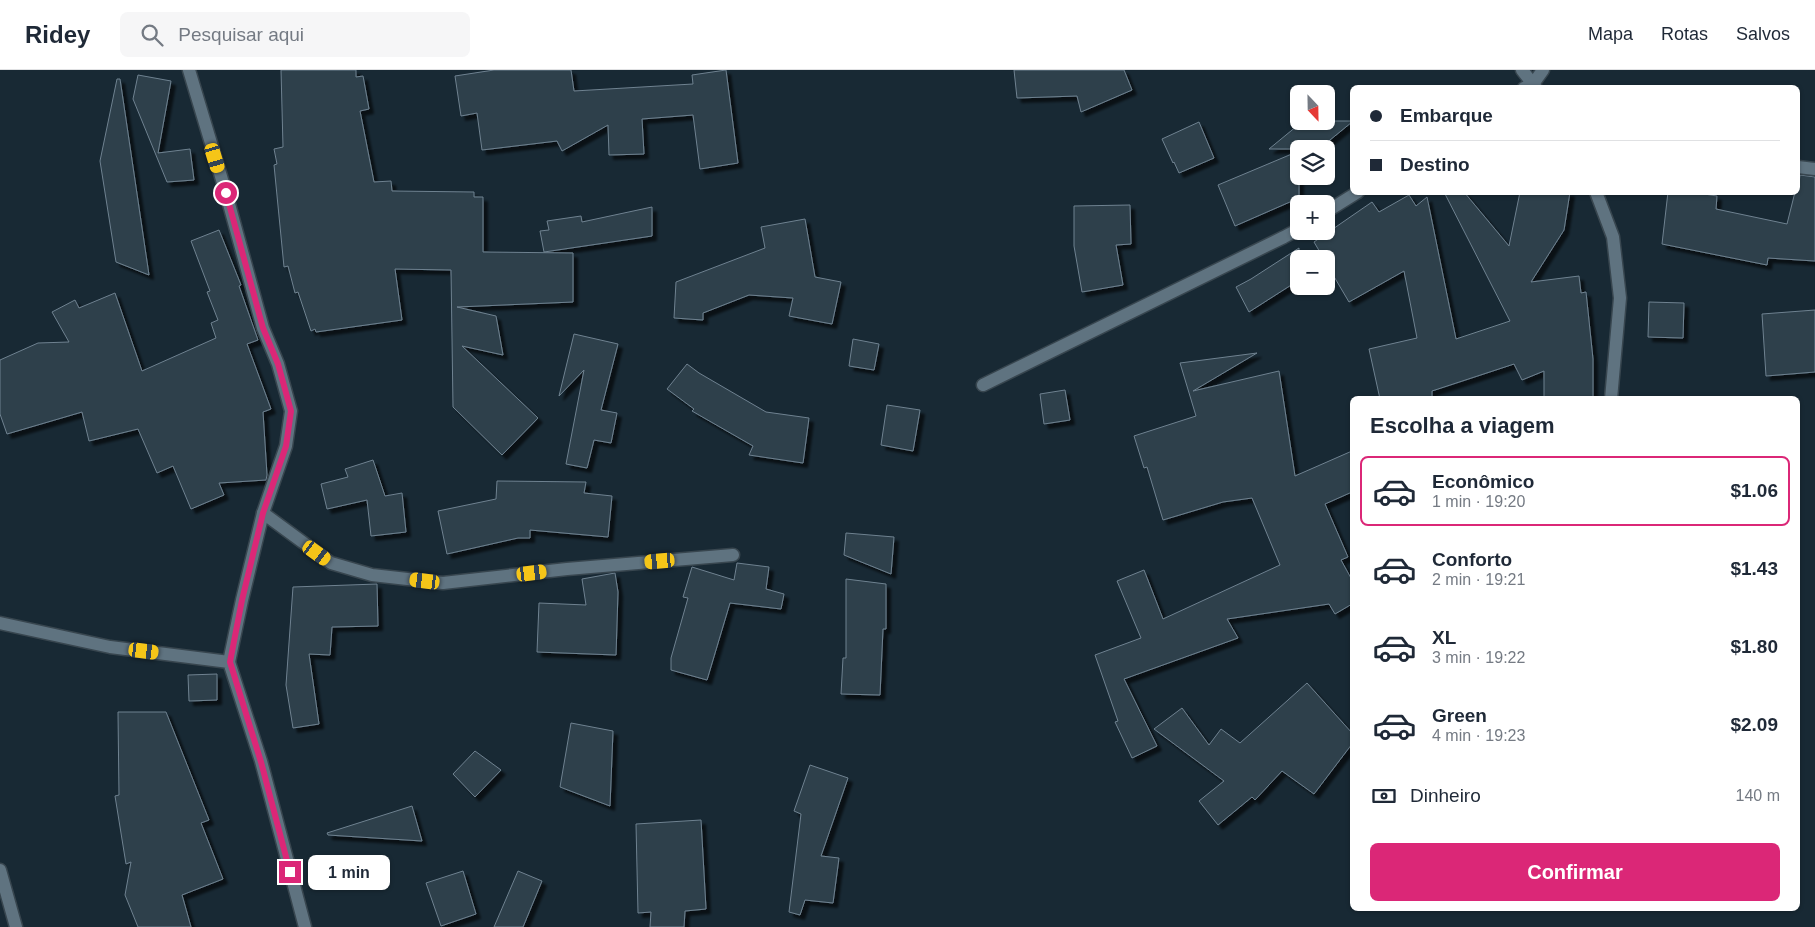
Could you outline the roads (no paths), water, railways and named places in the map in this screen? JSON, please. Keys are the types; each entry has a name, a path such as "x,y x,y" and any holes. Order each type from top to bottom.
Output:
{"street":[{"path":"189,70 226,193 263,328 278,364 291,411 286,446 263,513 242,600 230,662 261,762 305,927"},
{"path":"1522,70 1530,85"},
{"path":"1532,85 1543,70"},
{"path":"1800,167 1815,169"},
{"path":"1335,206 1353,195"},
{"path":"1597,195 1613,237 1620,298 1611,396"},
{"path":"983,385 1290,234"},
{"path":"263,513 331,563 372,574 443,583 567,569 734,555"},
{"path":"0,624 110,647 230,662"},
{"path":"0,870 16,927"}]}
